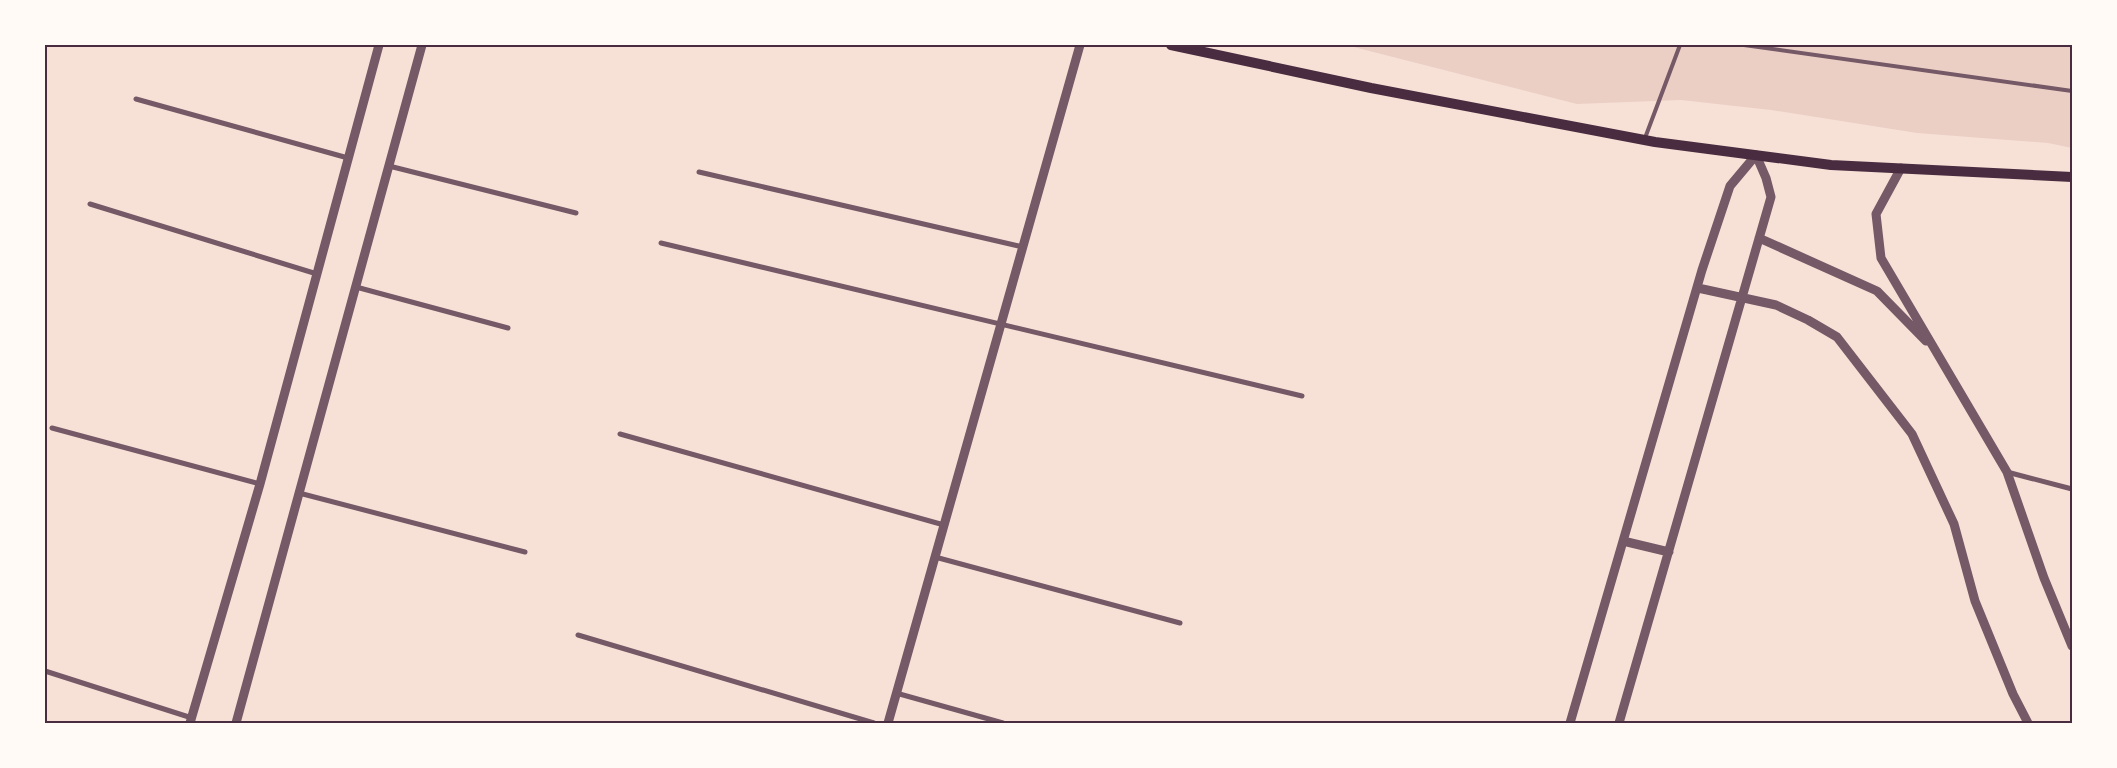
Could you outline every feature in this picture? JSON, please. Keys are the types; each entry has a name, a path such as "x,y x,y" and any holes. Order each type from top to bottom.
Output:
{"main road":[{"path":"1171,45 1371,88 1645,140 1831,165 2072,177"}],"street":[{"path":"45,671 191,721 260,484 379,45"},
{"path":"236,723 422,45"},
{"path":"888,723 1080,45"},
{"path":"136,99 348,158"},
{"path":"1570,723 1698,288 1730,186 1756,156 1766,178 1771,197 1619,723"},
{"path":"389,166 576,213"},
{"path":"1901,168 1876,214 1881,258 2007,472 2044,578 2072,646"},
{"path":"699,172 1023,247"},
{"path":"90,204 317,274"},
{"path":"1759,238 1877,291 1936,351"},
{"path":"661,243 1302,396"},
{"path":"356,287 508,328"},
{"path":"1698,288 1776,305 1837,336 1912,434 1954,524 1975,601 2013,694 2028,723"},
{"path":"52,428 260,484"},
{"path":"620,434 944,525"},
{"path":"2007,472 2072,489"},
{"path":"299,493 525,552"},
{"path":"1623,541 1669,552"},
{"path":"935,557 1180,624"},
{"path":"578,635 874,723"},
{"path":"896,693 1003,723"}],"lane":[{"path":"1645,140 1680,45"},
{"path":"1744,45 2072,91"}],"shaded area":[{"path":"1346,45 2072,45 2072,148 2048,143 1917,133 1771,110 1681,100 1577,104"}]}
